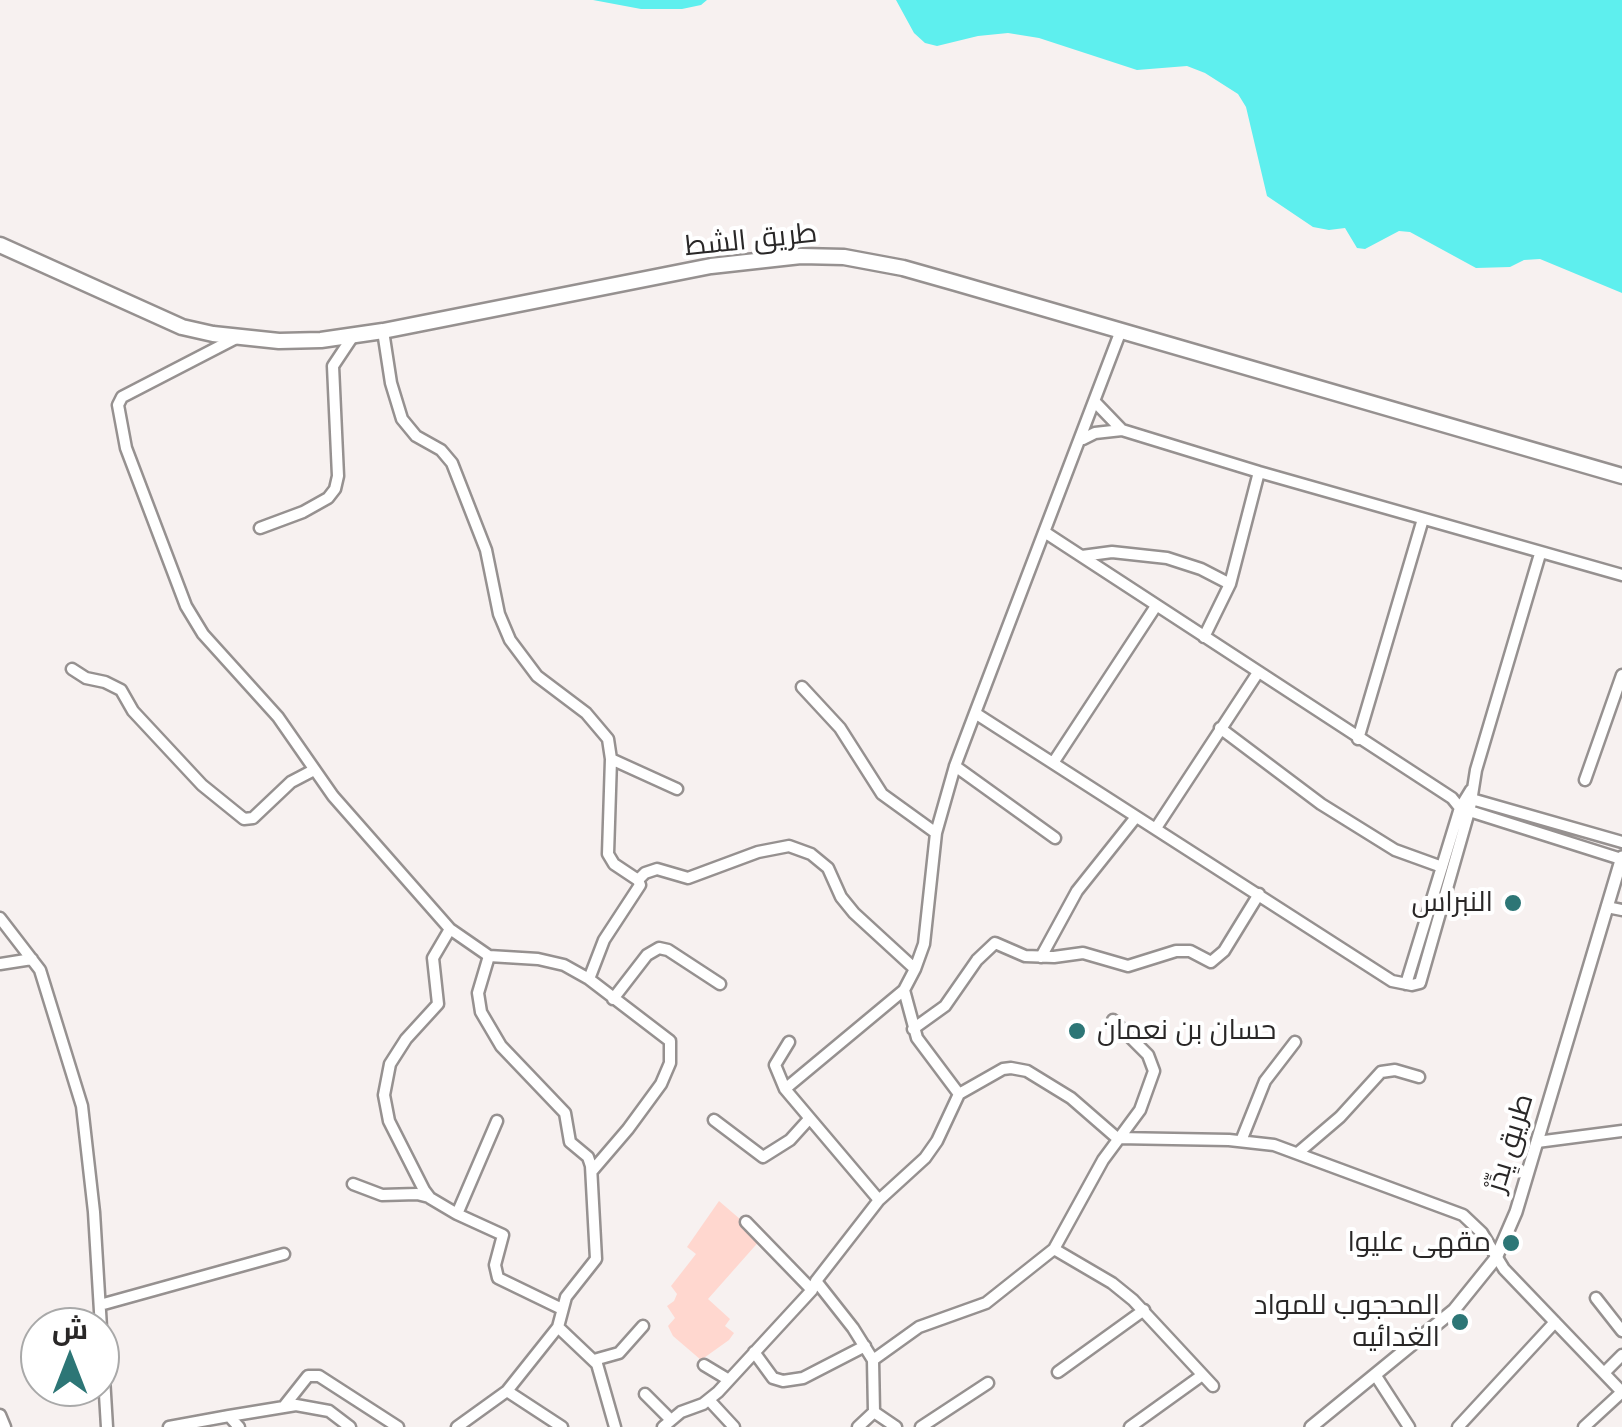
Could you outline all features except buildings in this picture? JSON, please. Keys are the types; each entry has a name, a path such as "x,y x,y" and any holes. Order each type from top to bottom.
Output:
{"main road":[{"name":"طريق الشط","path":"0,245 182,328 279,341 384,331 711,266 844,257 903,268 1622,476"}],"street":[{"path":"384,331 391,383 402,419 416,436 441,450 452,463 486,550 503,627 537,676 586,713 604,732 611,759 608,854 614,864 638,880"},
{"path":"785,1089 904,990 915,969 924,944 936,832 955,766 1120,333"},
{"path":"260,528 303,512 328,498 335,489 338,476 333,366 353,336"},
{"path":"239,337 122,397 118,414 126,448 195,623 278,716 312,771 450,929 489,956 549,961 589,980 667,1038 671,1056 668,1070 651,1098 592,1171"},
{"path":"1095,402 1122,430"},
{"path":"1082,440 1095,433 1122,430 1622,575"},
{"path":"1204,638 1230,584 1259,472"},
{"path":"1358,739 1423,519"},
{"path":"1046,533 1358,739 1465,800 1622,858"},
{"path":"1082,556 1112,552 1166,558 1230,584"},
{"path":"1406,984 1540,554"},
{"path":"1053,763 1156,606"},
{"path":"72,669 121,690 133,711 202,785 244,819 253,818 291,782 312,771"},
{"path":"1156,828 1257,674"},
{"path":"1585,780 1622,675"},
{"path":"802,687 840,728 882,794 936,832"},
{"path":"976,712 1377,974 1406,984 1420,982 1465,800"},
{"path":"1220,728 1321,804 1395,850 1442,867"},
{"path":"611,759 677,789"},
{"path":"955,766 1055,838"},
{"path":"1465,800 1622,842"},
{"path":"1041,958 1077,890 1136,816"},
{"path":"638,880 657,869 688,878 758,852 790,846 812,854 828,868 841,897 854,913 915,969"},
{"name":"طريق يِدِّرْ","path":"1311,1427 1454,1310 1496,1258 1516,1212 1622,858"},
{"path":"589,980 599,949 638,889 638,880"},
{"path":"913,1028 946,1006 976,960 995,943 1025,956 1083,953 1128,966 1163,952 1190,951 1211,962 1224,951 1259,894"},
{"path":"1607,908 1622,910"},
{"path":"0,918 46,984 82,1106 107,1427"},
{"path":"430,1198 390,1120 384,1085 401,1046 438,1004 434,958 450,929"},
{"path":"613,1000 647,955 659,948 720,984"},
{"path":"457,1427 507,1391 558,1328 566,1297 596,1259 588,1157 570,1142 565,1112 500,1046 481,1012 478,993 489,956"},
{"path":"0,964 32,959"},
{"path":"904,990 913,1028 934,1064 960,1094"},
{"path":"872,1360 919,1327 986,1304 1054,1249 1118,1138 1140,1110 1154,1071 1148,1055 1113,1020"},
{"path":"790,1042 775,1065 785,1089 879,1200"},
{"path":"1241,1141 1265,1081 1295,1042"},
{"path":"645,1394 667,1423 685,1409 709,1400 814,1286 879,1200 924,1158 960,1094 1003,1069 1019,1069 1071,1098 1118,1138 1241,1141 1299,1152 1329,1168 1463,1215 1482,1233 1496,1258 1622,1392 1584,1427"},
{"path":"1299,1152 1340,1117 1381,1072 1388,1069 1419,1077"},
{"path":"714,1120 762,1157 790,1140 810,1119"},
{"path":"457,1214 498,1121"},
{"path":"1537,1142 1622,1131"},
{"path":"353,1184 389,1196 417,1194 430,1198 503,1235 495,1265 498,1278 562,1309"},
{"path":"746,1222 814,1286 866,1346 872,1360 874,1412 858,1427"},
{"path":"1054,1249 1112,1283 1144,1310 1213,1386"},
{"path":"100,1305 284,1254"},
{"path":"1596,1298 1622,1330"},
{"path":"1058,1372 1144,1310"},
{"path":"1458,1427 1555,1322"},
{"path":"594,1360 619,1354 642,1326"},
{"path":"558,1328 594,1360 615,1427"},
{"path":"754,1352 773,1378 783,1381 803,1378 866,1346"},
{"path":"1604,1374 1622,1356"},
{"path":"704,1365 729,1380"},
{"path":"285,1406 308,1376 319,1376 398,1427"},
{"path":"1130,1427 1201,1376"},
{"path":"1376,1376 1409,1427"},
{"path":"921,1427 988,1383"},
{"path":"507,1391 562,1427"},
{"path":"709,1400 734,1427"},
{"path":"170,1427 285,1406 312,1406 329,1411 350,1427"},
{"path":"874,1412 896,1427"},
{"path":"0,1415 5,1427"},
{"path":"229,1416 238,1427"}],"shaded area":[{"path":"719,1201 762,1238 708,1299 730,1319 725,1326 734,1333 701,1360 673,1336 668,1326 675,1318 667,1306 677,1294 671,1286 696,1254 687,1247"}],"water":[{"path":"593,0 707,0 682,9 641,9"},
{"path":"896,0 1622,0 1622,293 1540,259 1524,260 1510,267 1476,268 1410,232 1399,231 1365,249 1357,248 1345,228 1313,227 1267,196 1246,107 1238,94 1205,73 1187,66 1137,70 1039,38 1008,33 937,46 925,43 914,33"}],"place":[{"name":"النبراس","path":"1513,903"},
{"name":"حسان بن نعمان","path":"1077,1031"},
{"name":"مقهى عليوا","path":"1511,1243"},
{"name":"المحجوب للمواد الغدائيه","path":"1460,1322"}]}
